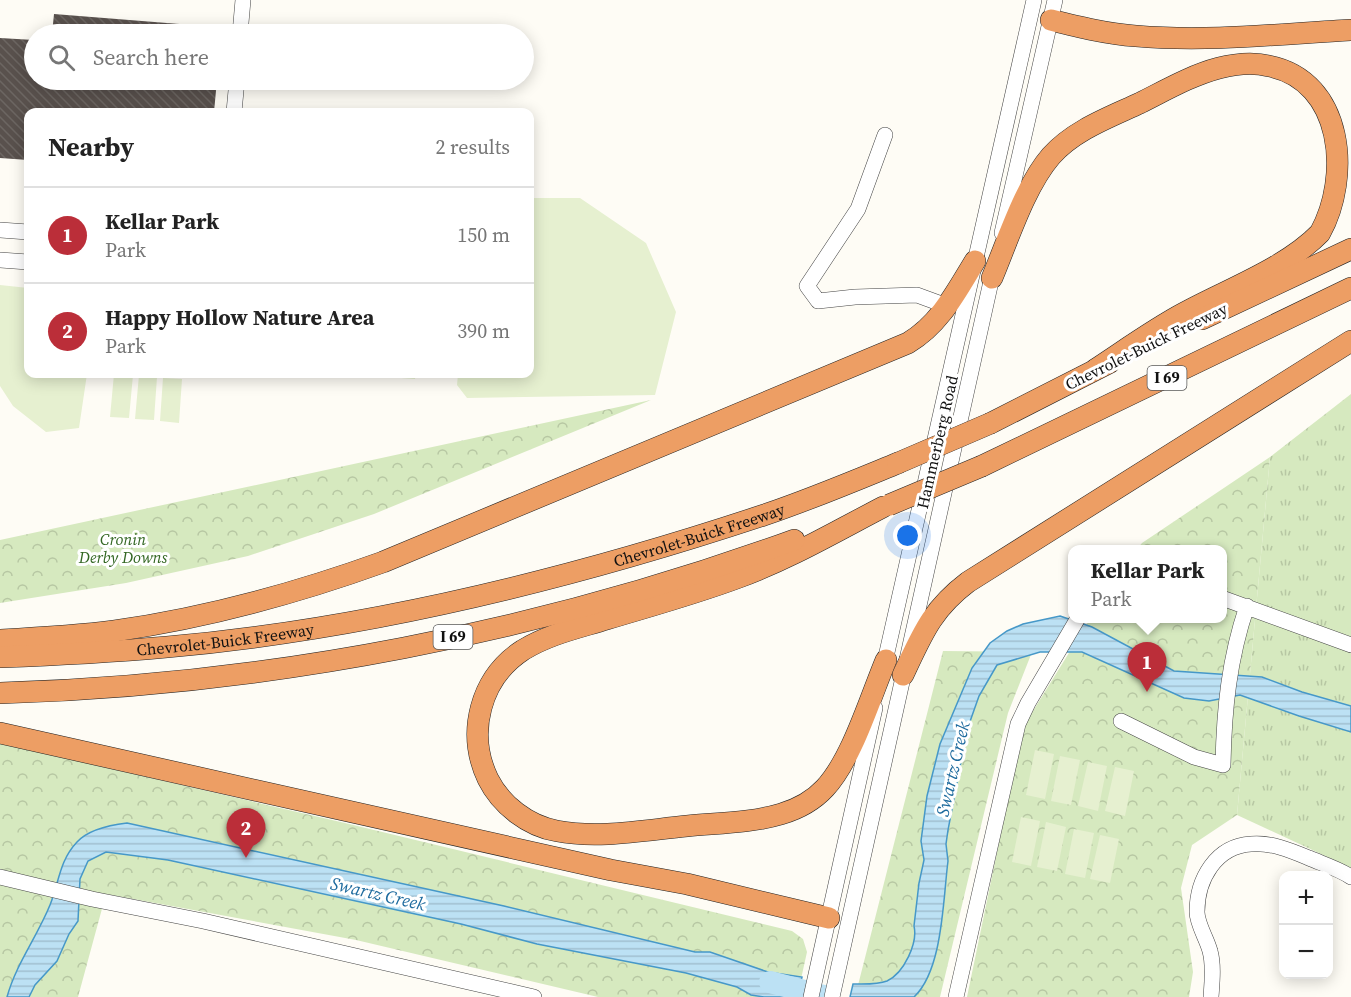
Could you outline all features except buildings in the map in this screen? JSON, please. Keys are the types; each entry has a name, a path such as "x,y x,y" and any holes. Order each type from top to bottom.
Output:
{"highway":[{"path":"1053,10 1110,33 1154,38 1226,37 1351,30"},
{"path":"992,278 1041,170 1053,153 1087,129 1202,74 1239,65 1254,64 1280,69 1305,81 1317,90 1336,114 1346,141 1348,156 1349,171 1346,186 1341,202 1327,225 1312,240 1289,257 1161,326 1096,369"},
{"name":"Chevrolet-Buick Freeway","path":"0,657 169,647 335,625 429,607 596,567 766,515 898,463 991,423 1096,369 1351,249"},
{"path":"0,640 58,637 146,626 225,609 346,575 383,562 895,350 920,336 934,322 947,306 975,261"},
{"name":"I 69","path":"0,693 64,690 213,677 402,648 631,594 767,550 886,506 982,466 1351,288"},
{"path":"903,675 928,623 946,600 968,582 1351,341"},
{"path":"886,506 760,569 681,597 569,630 525,649 502,668 486,693 477,723 479,755 490,784 510,808 521,817 550,830 569,833 604,833 749,820 777,815 802,806 814,798 836,774 847,755 886,660"},
{"path":"0,733 829,918"}],"street":[{"path":"241,24 243,0"},
{"name":"Hammerberg Road","path":"811,997 1034,0"},
{"path":"1026,36 1053,10"},
{"name":"Hammerberg Road","path":"832,997 1053,10"},
{"path":"234,108 236,90"},
{"path":"885,135 858,209 807,286 818,301 917,295 947,306"},
{"path":"0,230 24,232"},
{"path":"0,260 24,262"},
{"path":"1227,600 1351,645"},
{"path":"1121,721 1194,757 1223,765 1224,708 1237,635 1247,606"},
{"path":"956,997 1018,724 1075,623"},
{"path":"1211,997 1211,954 1197,914 1200,888 1217,858 1230,848 1252,843 1270,845 1323,864 1351,877"},
{"path":"0,877 534,997"},
{"path":"829,918 842,914 853,903"}],"green space":[{"path":"534,198 580,198 646,243 676,312 655,395 467,398 457,385 458,378 534,378"},
{"path":"0,285 24,288 24,378 86,378 79,428 46,432 13,406 0,386"},
{"path":"114,378 133,378 129,418 110,417"},
{"path":"139,378 157,378 154,420 135,419"},
{"path":"163,378 182,379 179,423 160,421"},
{"path":"1351,394 1351,868 1237,815 1270,457"},
{"name":"Cronin Derby Downs","path":"651,400 374,514 248,556 126,583 0,603 0,540"},
{"path":"1270,457 1237,815 1192,845 1181,888 1193,972 1189,997 967,997 1023,727 1088,623 1227,623 1227,545 1140,545"},
{"path":"943,651 1032,652 1008,713 940,997 855,997"},
{"path":"0,743 345,823 792,931 803,939 807,952 797,997 598,997 356,940 106,894 78,997 0,997"},
{"path":"1035,750 1054,754 1045,799 1026,795"},
{"path":"1060,756 1080,760 1071,805 1051,801"},
{"path":"1088,762 1107,766 1098,811 1078,806"},
{"path":"1115,767 1134,771 1125,816 1105,811"},
{"path":"1021,817 1040,821 1031,866 1012,862"},
{"path":"1046,822 1066,827 1057,871 1037,867"},
{"path":"1074,829 1094,833 1085,878 1065,874"},
{"path":"1100,835 1119,839 1110,883 1090,879"}],"water":[{"path":"1060,616 1068,619 1068,623 1080,623 1092,627 1174,671 1262,677 1302,692 1351,706 1351,732 1240,695 1209,701 1184,698 1082,652 1040,652 997,665 979,696 967,730 948,830 946,844 948,861 943,914 931,970 924,985 914,997 850,997 853,984 879,983 893,977 904,965 912,949 919,883 924,860 921,841 927,796 940,744 972,668 990,643 1007,631 1023,624"},
{"path":"127,823 504,906 695,952 710,952 768,972 802,977 797,997 751,995 737,987 686,973 537,944 461,924 168,860 106,852 88,861 80,879 78,921 69,934 57,961 35,985 29,997 7,997 16,973 50,905 63,864 71,849 82,838 94,831"}],"waterway":[{"name":"Swartz Creek","path":"770,982 827,997"}],"place":[{"name":"Kellar Park","path":"1147,692"},
{"name":"Happy Hollow Nature Area","path":"246,858"}]}
